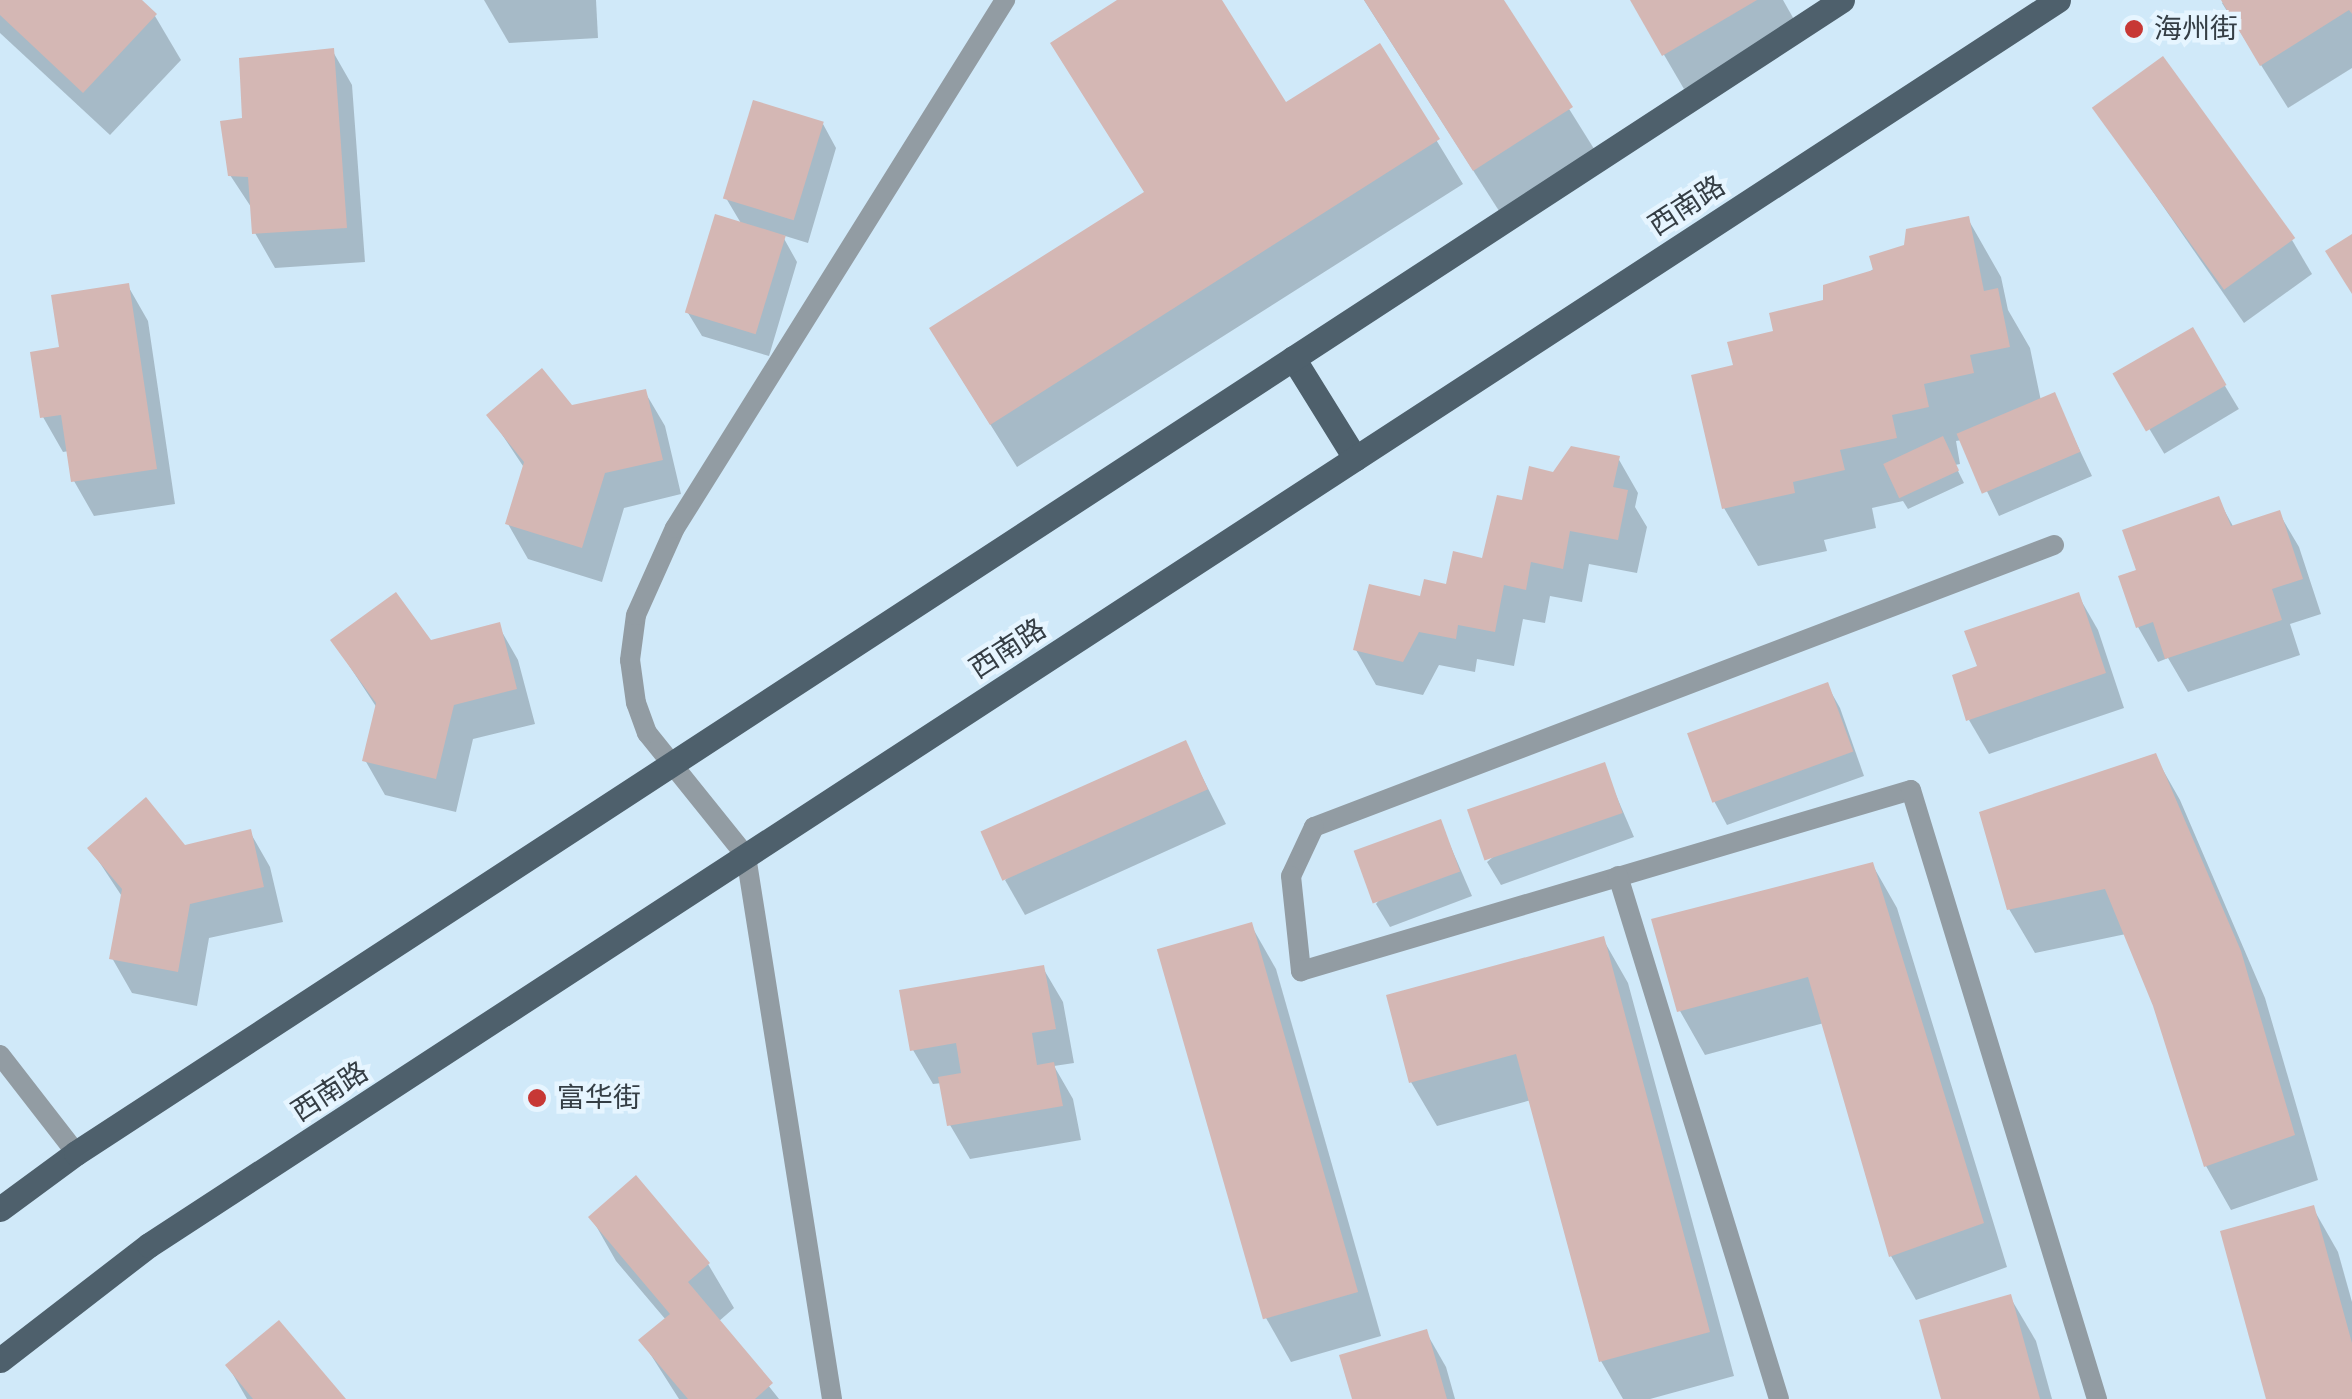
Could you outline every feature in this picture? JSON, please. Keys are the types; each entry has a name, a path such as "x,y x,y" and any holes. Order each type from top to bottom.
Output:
{"main road":[{"path":"0,1209 76,1153 1842,0"},
{"name":"西南路","path":"0,1360 149,1246 2058,0"},
{"path":"1293,358 1356,458"}],"street":[{"path":"832,1399 746,856 648,733 636,703 630,660 636,615 675,528 1006,0"},
{"path":"2054,545 1314,827 1291,876 1301,971 1911,790 2097,1399"},
{"path":"1618,876 1779,1399"},
{"path":"0,1055 76,1153"}],"building":[{"path":"0,0 142,0 157,14 83,93 0,15"},
{"path":"1117,0 1222,0 1286,102 1380,43 1440,139 990,425 929,328 1144,192 1050,43"},
{"path":"1364,0 1504,0 1573,107 1473,171"},
{"path":"1630,0 1757,0 1662,56"},
{"path":"2221,0 2352,0 2352,14 2349,10 2260,66"},
{"path":"334,48 347,228 252,234 248,177 228,176 220,121 242,118 239,58"},
{"path":"2163,56 2295,238 2224,290 2092,108"},
{"path":"753,100 824,122 794,220 723,198"},
{"path":"715,214 786,236 756,334 685,312"},
{"path":"1969,216 1984,291 1998,288 2010,347 1970,355 1974,373 1924,384 1929,407 1892,415 1897,438 1840,450 1845,470 1793,482 1795,493 1722,509 1691,375 1733,365 1727,342 1773,331 1769,313 1823,300 1823,285 1873,270 1869,256 1904,245 1906,229"},
{"path":"2352,234 2352,294 2325,251"},
{"path":"129,283 157,469 71,482 61,415 40,418 30,352 59,347 51,295"},
{"path":"2193,327 2226,385 2146,432 2112,374"},
{"path":"542,368 572,405 646,389 663,460 605,473 582,548 505,524 524,462 486,415"},
{"path":"2055,392 2080,452 1982,494 1957,434"},
{"path":"1943,436 1959,470 1899,498 1883,464"},
{"path":"1571,446 1620,456 1613,487 1628,490 1618,540 1570,531 1563,569 1531,562 1526,590 1504,585 1495,632 1458,625 1456,639 1419,632 1403,662 1353,650 1369,584 1420,596 1424,579 1446,584 1453,551 1482,558 1497,495 1522,500 1529,466 1553,472"},
{"path":"2219,496 2231,526 2280,510 2303,579 2272,589 2282,620 2165,659 2153,622 2136,628 2118,576 2136,570 2122,530"},
{"path":"396,592 431,640 500,622 517,689 454,705 436,779 362,761 376,703 330,640"},
{"path":"2079,592 2106,673 1966,721 1952,675 1977,666 1964,631"},
{"path":"1828,682 1853,752 1712,803 1687,733"},
{"path":"1186,740 1208,789 1002,881 980,832"},
{"path":"2156,753 2241,951 2295,1135 2204,1167 2153,1006 2105,889 2007,910 1979,812"},
{"path":"1605,762 1623,813 1485,861 1467,810"},
{"path":"146,797 185,845 251,829 264,887 190,904 178,972 109,959 122,889 87,848"},
{"path":"1441,819 1460,872 1373,903 1354,851"},
{"path":"1873,862 1984,1223 1889,1257 1808,977 1677,1012 1651,919"},
{"path":"1252,922 1358,1292 1263,1319 1157,949"},
{"path":"1604,936 1710,1332 1599,1362 1516,1054 1409,1083 1386,995"},
{"path":"1044,965 1056,1029 1032,1033 1037,1065 1054,1062 1063,1106 947,1126 938,1077 961,1073 956,1043 910,1051 899,990"},
{"path":"636,1175 710,1263 688,1282 773,1383 755,1399 688,1399 638,1340 670,1314 588,1217"},
{"path":"2314,1205 2352,1343 2352,1399 2266,1399 2220,1231"},
{"path":"2011,1294 2040,1399 1941,1399 1919,1320"},
{"path":"279,1320 346,1399 253,1399 225,1365"},
{"path":"1427,1329 1447,1399 1352,1399 1339,1355"}],"place":[{"name":"海州街","path":"2134,29"},
{"name":"富华街","path":"537,1098"}]}
